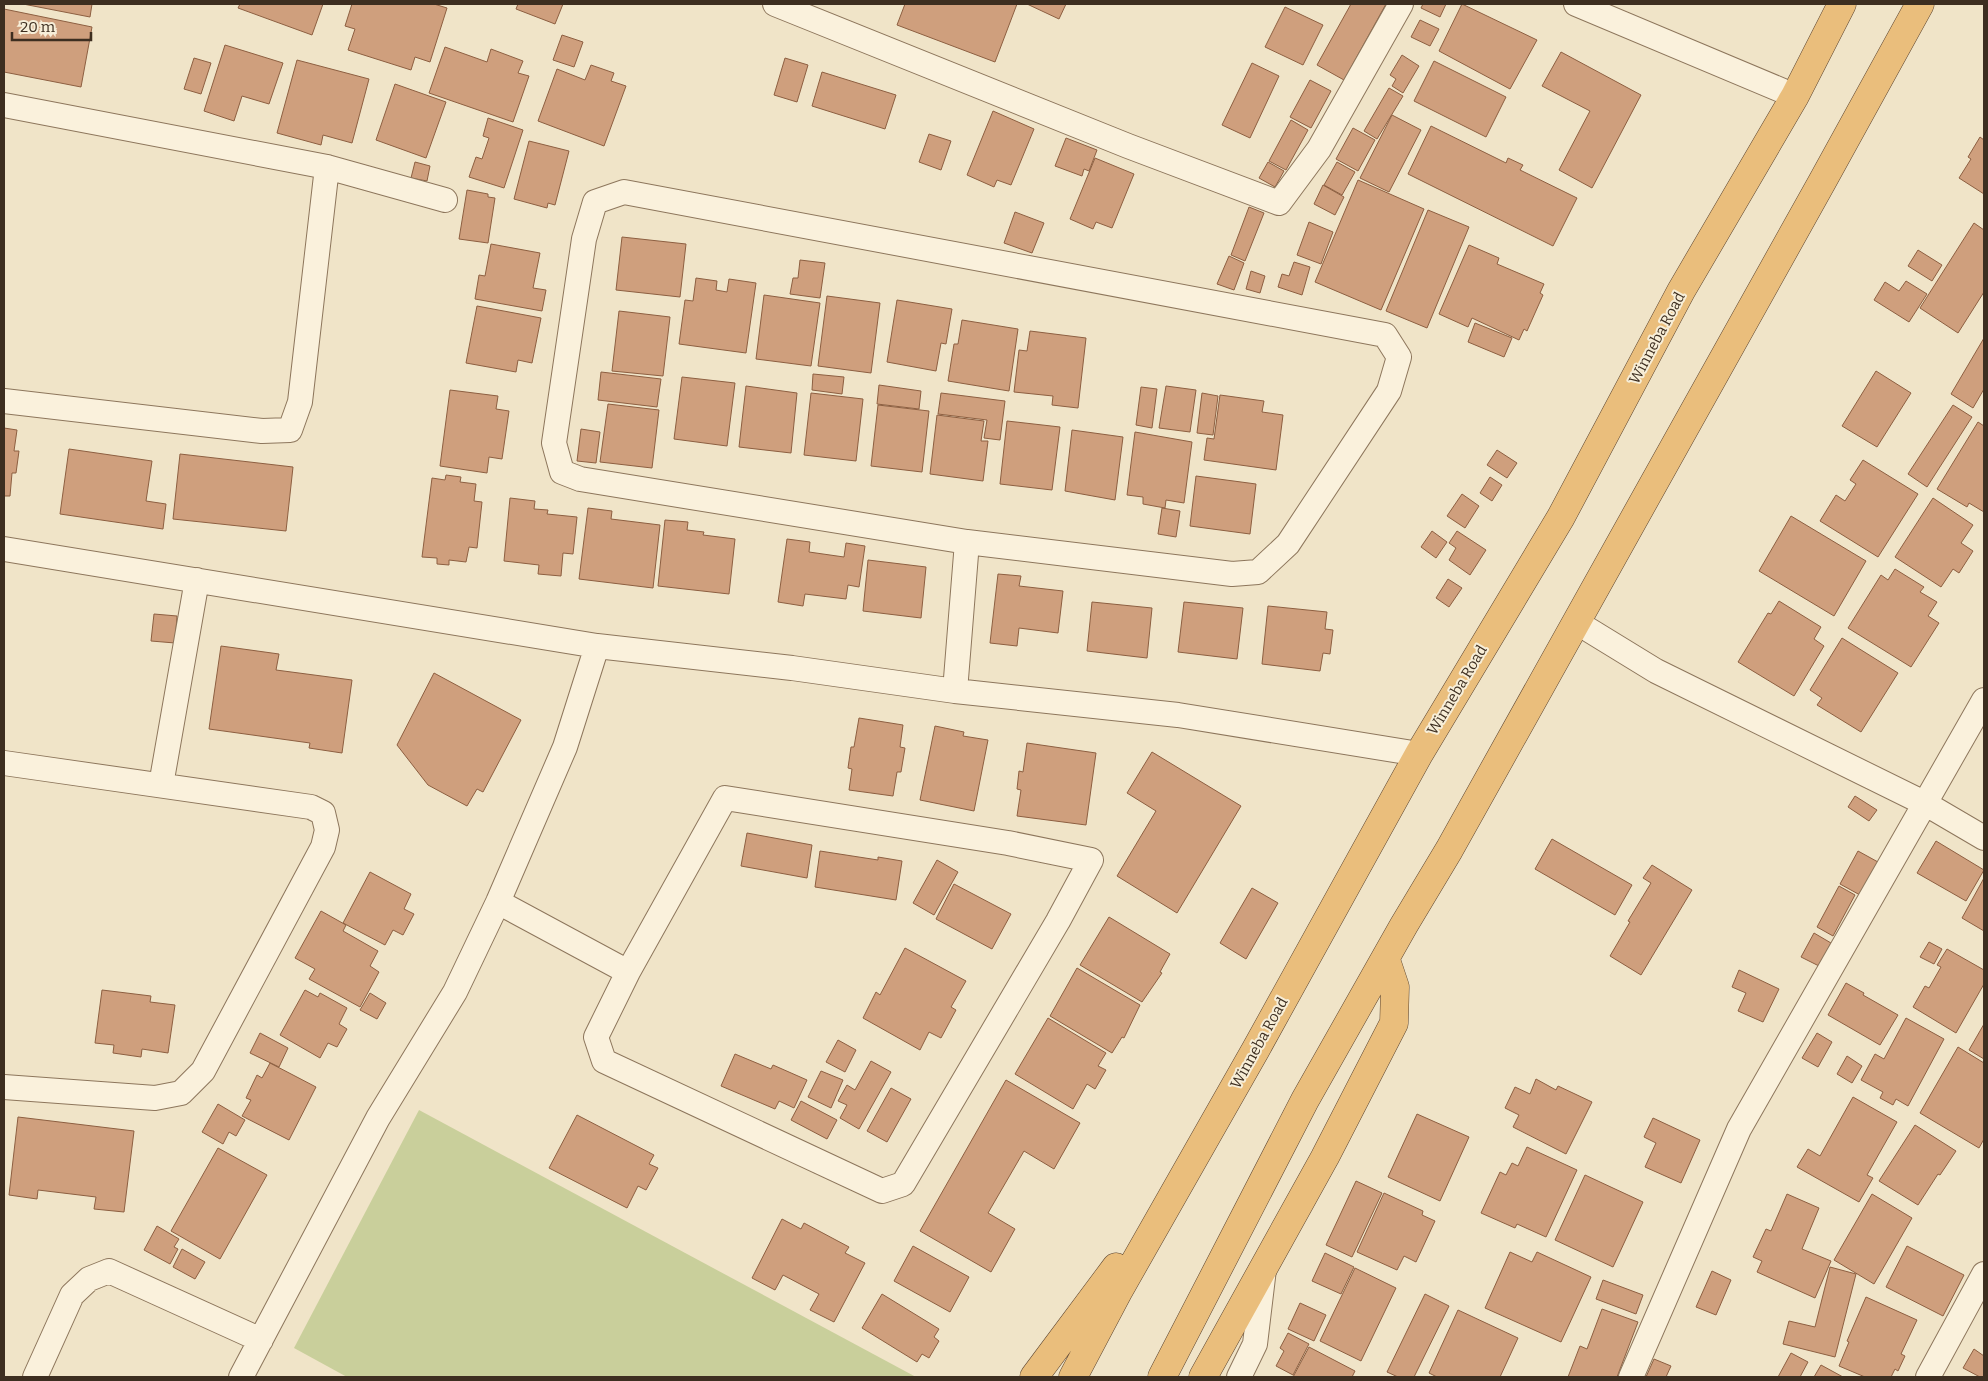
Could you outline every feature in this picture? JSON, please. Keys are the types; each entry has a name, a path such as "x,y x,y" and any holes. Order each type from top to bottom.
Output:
{"highway":[{"name":"Winneba Road","path":"1073,1377 1119,1290 1191,1165 1419,754 1561,517 1681,291 1795,96 1842,4"},
{"path":"1162,1377 1305,1100 1449,850 1920,4"},
{"path":"1203,1377 1325,1157 1394,1022 1395,987 1386,960"},
{"path":"1034,1377 1191,1165"}],"street":[{"path":"775,4 1128,146 1279,203 1318,149 1401,4"},
{"path":"1576,4 1795,96"},
{"path":"4,105 327,167 444,200"},
{"path":"4,400 262,431 290,430 300,402 327,167"},
{"path":"624,192 1384,335 1399,357 1389,391 1347,456 1288,544 1258,572 1232,574 967,542 580,479 562,472 554,444 584,239 595,202 624,192"},
{"path":"955,691 967,542"},
{"path":"4,548 596,646 792,668 955,691 1178,715 1419,754"},
{"path":"161,785 197,580"},
{"path":"1576,622 1656,672 1926,804 1984,838"},
{"path":"241,1377 378,1118 455,992 498,902 565,747 596,646"},
{"path":"1631,1377 1739,1129 1984,700"},
{"path":"4,763 311,807 323,813 327,830 323,847 203,1071 181,1093 155,1098 4,1087"},
{"path":"725,798 1008,843 1091,860 1058,920 903,1184 882,1191 604,1061 596,1037 628,972 725,798"},
{"path":"498,902 628,972"},
{"path":"1239,1377 1255,1344 1264,1269"},
{"path":"35,1377 72,1295 89,1279 108,1271 261,1340"},
{"path":"1928,1377 1984,1274"}],"green space":[{"path":"419,1110 916,1377 347,1377 294,1348"}],"building":[{"path":"23,4 92,4 90,17"},
{"path":"240,4 323,4 312,35 238,8"},
{"path":"352,4 434,4 447,8 430,62 415,57 411,70 348,50 355,29 345,26"},
{"path":"518,4 563,4 555,24 516,9"},
{"path":"905,4 1017,4 995,62 897,25"},
{"path":"1027,4 1066,4 1059,19"},
{"path":"1351,4 1386,4 1344,80 1317,65"},
{"path":"1423,4 1446,4 1440,17 1421,8"},
{"path":"1462,4 1537,40 1510,89 1439,51"},
{"path":"1285,7 1323,25 1303,65 1265,47"},
{"path":"4,9 92,27 81,87 4,72"},
{"path":"1420,20 1439,29 1430,46 1411,37"},
{"path":"562,35 583,42 574,67 553,60"},
{"path":"225,45 283,63 269,104 242,96 234,121 204,111"},
{"path":"445,47 487,62 491,49 523,61 518,73 529,76 513,122 429,93"},
{"path":"1561,52 1641,95 1592,188 1559,170 1590,111 1542,86"},
{"path":"1402,55 1419,66 1403,93 1392,86 1396,79 1390,75"},
{"path":"194,58 211,63 201,94 184,89"},
{"path":"785,58 808,65 797,102 774,95"},
{"path":"297,60 369,79 352,143 323,135 321,145 277,133"},
{"path":"1434,61 1506,97 1486,137 1414,101"},
{"path":"1252,63 1279,76 1250,138 1222,125"},
{"path":"591,65 614,73 611,81 626,86 604,146 538,121 557,69 585,80"},
{"path":"822,72 896,95 885,129 812,106"},
{"path":"1310,80 1331,91 1311,128 1290,117"},
{"path":"395,84 446,102 426,158 376,140"},
{"path":"1389,88 1403,96 1377,139 1364,131"},
{"path":"993,111 1034,129 1011,185 997,180 994,187 967,175"},
{"path":"1392,115 1421,130 1389,192 1360,178"},
{"path":"488,118 523,130 504,188 469,177 476,157 482,159 489,138 483,136"},
{"path":"1291,120 1308,130 1286,170 1269,161"},
{"path":"1431,126 1506,163 1508,158 1523,165 1520,170 1577,198 1553,246 1408,174"},
{"path":"1353,128 1375,140 1358,171 1336,159"},
{"path":"929,134 951,141 941,170 919,162"},
{"path":"1980,137 1984,140 1984,194 1959,178 1971,159 1968,157"},
{"path":"1066,138 1097,150 1089,171 1084,169 1082,176 1055,166"},
{"path":"529,141 569,151 555,205 548,203 547,208 514,199"},
{"path":"1095,158 1134,174 1112,228 1096,222 1093,229 1070,219"},
{"path":"415,162 430,166 427,181 411,178"},
{"path":"1268,162 1284,171 1275,187 1259,178"},
{"path":"1337,162 1355,172 1342,195 1324,185"},
{"path":"1358,180 1424,209 1381,310 1315,282"},
{"path":"1323,185 1344,197 1335,215 1314,204"},
{"path":"467,190 488,194 488,197 495,198 488,243 459,239"},
{"path":"1249,207 1264,213 1245,261 1231,255"},
{"path":"1428,210 1469,227 1427,328 1386,311"},
{"path":"1015,212 1044,223 1032,253 1004,243"},
{"path":"1309,222 1333,232 1321,264 1297,255"},
{"path":"1974,223 1984,230 1984,292 1958,333 1920,308"},
{"path":"622,237 686,244 680,297 616,290"},
{"path":"491,244 540,253 533,288 546,290 542,311 475,299 479,275 485,276"},
{"path":"1469,245 1499,258 1497,264 1544,284 1540,293 1543,295 1527,331 1524,329 1519,340 1472,318 1468,327 1439,314"},
{"path":"1918,250 1942,265 1932,281 1908,266"},
{"path":"1229,256 1244,263 1234,290 1217,284"},
{"path":"800,260 825,263 820,298 790,294 793,278 798,278"},
{"path":"1294,262 1310,267 1302,295 1278,287 1282,274 1289,276"},
{"path":"1251,271 1265,276 1260,293 1246,289"},
{"path":"696,278 717,281 716,290 727,292 729,279 756,283 746,353 679,344 685,300 693,301"},
{"path":"1906,281 1927,294 1909,322 1874,300 1885,282 1899,291"},
{"path":"764,295 820,303 811,366 756,359"},
{"path":"827,296 880,303 871,373 818,366"},
{"path":"897,300 952,309 946,344 941,343 936,371 887,362"},
{"path":"477,306 541,318 532,363 518,360 516,372 466,363"},
{"path":"619,311 670,317 663,376 612,371"},
{"path":"962,320 1018,329 1009,391 948,381 954,344 958,344"},
{"path":"1475,323 1512,338 1504,357 1468,342"},
{"path":"1030,331 1086,338 1078,408 1052,405 1053,396 1014,392 1019,350 1027,351"},
{"path":"1984,338 1984,389 1973,408 1951,394"},
{"path":"1876,371 1911,393 1877,447 1842,426"},
{"path":"601,372 661,379 657,407 598,400"},
{"path":"813,374 844,377 842,394 812,390"},
{"path":"682,377 735,383 727,446 674,439"},
{"path":"879,385 921,391 919,409 877,404"},
{"path":"746,386 797,393 791,453 739,447"},
{"path":"1166,386 1196,390 1190,432 1159,428"},
{"path":"1141,387 1157,389 1152,428 1136,425"},
{"path":"450,390 498,396 496,409 509,411 502,459 489,457 487,473 440,466"},
{"path":"811,393 863,399 856,461 804,455"},
{"path":"941,393 1005,401 1000,440 984,438 987,420 938,414"},
{"path":"1202,393 1218,396 1213,435 1197,433"},
{"path":"1220,395 1264,401 1262,412 1283,415 1276,470 1204,460 1207,438 1214,439"},
{"path":"608,404 659,410 652,468 600,462"},
{"path":"878,405 929,411 922,472 871,466"},
{"path":"1953,405 1972,417 1927,487 1908,474"},
{"path":"937,415 984,421 981,441 988,441 983,481 930,474"},
{"path":"1007,421 1060,427 1052,490 1000,484"},
{"path":"1978,422 1984,426 1984,512 1969,503 1967,507 1937,489"},
{"path":"4,428 17,430 14,451 19,451 16,473 12,473 10,496 4,496"},
{"path":"581,429 600,432 596,463 577,461"},
{"path":"1072,430 1123,437 1115,500 1065,491"},
{"path":"1135,432 1192,442 1184,503 1166,500 1165,508 1143,504 1143,497 1127,495"},
{"path":"69,449 152,461 146,501 166,504 163,529 60,514"},
{"path":"1497,450 1517,463 1507,478 1487,465"},
{"path":"180,454 293,467 286,531 173,519"},
{"path":"1863,460 1918,494 1878,557 1820,521 1836,495 1845,501 1856,484 1850,480"},
{"path":"446,475 461,477 460,482 476,484 474,501 482,502 477,548 469,547 466,562 449,560 449,565 437,564 437,558 422,557 432,478 445,480"},
{"path":"1196,476 1256,484 1250,534 1190,526"},
{"path":"1490,477 1502,485 1492,501 1480,493"},
{"path":"1462,494 1479,506 1465,528 1447,516"},
{"path":"510,498 535,501 534,509 548,510 547,514 577,517 573,554 563,553 561,576 538,574 539,565 504,561"},
{"path":"1933,498 1973,525 1961,543 1973,551 1959,573 1953,569 1941,587 1895,557"},
{"path":"588,508 612,511 611,519 660,525 653,588 579,579"},
{"path":"1162,508 1180,511 1176,537 1158,534"},
{"path":"1791,516 1866,561 1834,616 1759,571"},
{"path":"665,520 688,522 687,530 704,532 703,535 735,539 729,594 658,586"},
{"path":"1432,531 1447,542 1436,558 1421,547"},
{"path":"1457,531 1486,550 1470,575 1449,560 1456,548 1449,543"},
{"path":"787,539 810,542 809,552 844,557 846,543 865,546 859,587 848,585 846,599 805,594 803,606 778,602"},
{"path":"868,560 926,567 921,618 863,611"},
{"path":"1895,569 1924,587 1920,592 1937,602 1928,616 1939,623 1911,667 1848,628 1881,575 1888,580"},
{"path":"998,574 1021,576 1019,586 1063,591 1058,633 1019,628 1017,646 990,643"},
{"path":"1448,579 1462,588 1449,607 1436,598"},
{"path":"1779,601 1821,627 1814,639 1824,646 1794,696 1738,662 1768,613 1771,614"},
{"path":"1092,602 1152,608 1147,658 1087,651"},
{"path":"1184,602 1243,608 1237,659 1178,652"},
{"path":"1268,606 1327,612 1325,629 1333,630 1330,654 1323,653 1320,671 1262,664"},
{"path":"154,614 177,616 175,643 151,641"},
{"path":"1842,638 1898,673 1861,732 1817,705 1822,698 1810,690"},
{"path":"221,646 279,654 276,670 352,680 342,753 309,748 310,743 209,729"},
{"path":"434,673 521,720 483,792 477,789 467,806 428,785 397,745"},
{"path":"859,718 903,725 900,747 905,748 901,772 897,772 893,796 849,790 852,769 848,768 851,747 854,747"},
{"path":"935,726 964,732 963,736 988,740 974,811 920,800"},
{"path":"1027,743 1096,753 1086,825 1017,816 1021,790 1017,789 1019,771 1023,772"},
{"path":"1152,752 1241,806 1177,913 1117,876 1156,811 1127,793"},
{"path":"1855,796 1877,810 1869,821 1848,807"},
{"path":"747,833 812,845 807,878 741,866"},
{"path":"1552,839 1632,885 1615,915 1535,869"},
{"path":"1936,841 1984,870 1966,901 1917,873"},
{"path":"820,851 878,860 878,857 902,861 896,900 815,887"},
{"path":"1858,851 1878,862 1860,895 1840,884"},
{"path":"937,860 958,872 934,915 913,903"},
{"path":"1652,865 1692,890 1641,975 1610,956 1651,883 1643,878"},
{"path":"370,872 411,894 404,909 414,914 403,935 393,930 385,945 343,923"},
{"path":"1984,878 1984,931 1962,918"},
{"path":"954,884 1011,914 992,949 936,919"},
{"path":"1839,886 1855,895 1833,936 1817,927"},
{"path":"1252,888 1278,903 1246,959 1220,943"},
{"path":"321,911 346,925 343,931 378,951 370,966 379,972 360,1007 309,979 315,969 295,958"},
{"path":"1109,917 1170,954 1160,972 1162,973 1142,1002 1080,965"},
{"path":"1814,933 1831,943 1819,966 1801,957"},
{"path":"1929,942 1942,949 1934,964 1920,957"},
{"path":"905,948 966,981 951,1007 956,1010 941,1038 929,1032 920,1050 863,1018 876,992 880,995"},
{"path":"1947,949 1984,970 1984,984 1956,1033 1913,1007 1925,986 1929,988 1941,967 1937,965"},
{"path":"1077,968 1140,1005 1124,1038 1122,1037 1112,1053 1050,1016"},
{"path":"1739,970 1779,989 1763,1022 1738,1011 1746,993 1732,987"},
{"path":"1846,983 1898,1015 1880,1045 1828,1015"},
{"path":"102,990 151,996 150,1002 175,1005 168,1053 142,1049 141,1057 113,1053 114,1045 95,1043"},
{"path":"305,990 318,997 320,993 347,1008 339,1024 347,1029 337,1047 328,1043 320,1058 280,1035"},
{"path":"370,993 386,1003 377,1019 360,1010"},
{"path":"1048,1018 1106,1053 1098,1066 1106,1070 1095,1089 1087,1084 1073,1109 1015,1074"},
{"path":"1906,1018 1944,1039 1908,1106 1896,1099 1893,1105 1880,1098 1883,1092 1861,1080 1875,1054 1884,1059"},
{"path":"1984,1024 1984,1059 1969,1050"},
{"path":"260,1033 288,1048 279,1067 250,1053"},
{"path":"1817,1033 1832,1042 1818,1067 1802,1058"},
{"path":"838,1040 856,1050 845,1072 826,1062"},
{"path":"1958,1047 1984,1063 1984,1139 1979,1148 1920,1113"},
{"path":"735,1054 771,1069 773,1065 807,1080 794,1108 779,1101 775,1109 721,1086"},
{"path":"1847,1056 1862,1066 1852,1083 1837,1074"},
{"path":"871,1061 891,1072 859,1129 840,1118 847,1105 838,1101 847,1085 855,1090"},
{"path":"270,1063 316,1087 289,1140 242,1116 251,1100 246,1098 257,1075 262,1078"},
{"path":"821,1071 843,1080 831,1108 808,1097"},
{"path":"1536,1079 1556,1090 1558,1086 1592,1102 1566,1154 1513,1127 1519,1115 1505,1108 1515,1087 1530,1094"},
{"path":"1006,1080 1080,1123 1054,1169 1024,1151 988,1213 1015,1229 991,1272 920,1231"},
{"path":"891,1088 911,1099 887,1142 867,1131"},
{"path":"1853,1097 1897,1122 1867,1175 1873,1178 1859,1202 1797,1167 1808,1149 1820,1156"},
{"path":"801,1101 837,1120 827,1139 791,1120"},
{"path":"218,1104 245,1120 236,1136 229,1132 223,1144 202,1132"},
{"path":"1417,1114 1469,1137 1440,1201 1388,1177"},
{"path":"577,1115 654,1155 649,1164 658,1168 646,1190 638,1186 627,1208 549,1168"},
{"path":"18,1117 134,1131 124,1212 94,1209 96,1197 38,1190 37,1199 9,1195"},
{"path":"1653,1118 1700,1140 1681,1183 1645,1167 1656,1143 1644,1137"},
{"path":"1915,1125 1956,1151 1918,1205 1879,1181"},
{"path":"1527,1147 1577,1170 1546,1237 1517,1224 1515,1228 1481,1213 1500,1172 1506,1175 1512,1163 1518,1166"},
{"path":"218,1148 267,1175 220,1259 171,1231"},
{"path":"1585,1175 1643,1202 1613,1267 1555,1240"},
{"path":"1356,1181 1382,1193 1352,1257 1326,1245"},
{"path":"1384,1193 1423,1211 1422,1215 1435,1221 1416,1262 1404,1256 1397,1270 1357,1252"},
{"path":"1787,1194 1819,1208 1802,1249 1831,1261 1815,1298 1757,1272 1762,1261 1753,1257 1766,1229 1771,1231"},
{"path":"1872,1194 1912,1218 1874,1284 1834,1260"},
{"path":"782,1219 801,1229 804,1223 849,1247 845,1253 865,1263 834,1322 810,1310 819,1294 783,1275 775,1290 752,1278"},
{"path":"157,1226 179,1239 174,1247 178,1249 170,1264 144,1250"},
{"path":"913,1246 969,1277 950,1312 894,1281"},
{"path":"1907,1246 1964,1275 1943,1316 1886,1287"},
{"path":"182,1249 205,1262 195,1279 173,1267"},
{"path":"1510,1252 1532,1262 1537,1252 1591,1277 1561,1342 1485,1308"},
{"path":"1325,1253 1354,1267 1341,1294 1312,1281"},
{"path":"1830,1267 1856,1274 1835,1357 1783,1344 1789,1321 1815,1327"},
{"path":"1355,1268 1396,1288 1361,1361 1320,1341"},
{"path":"1712,1271 1731,1280 1716,1315 1696,1307"},
{"path":"1603,1280 1643,1295 1636,1314 1596,1299"},
{"path":"882,1294 939,1329 934,1337 939,1341 929,1358 922,1354 917,1362 862,1328"},
{"path":"1425,1294 1449,1306 1414,1377 1398,1377 1387,1372"},
{"path":"1866,1297 1917,1320 1901,1354 1905,1356 1898,1371 1895,1369 1891,1377 1865,1377 1839,1366 1849,1342 1847,1341"},
{"path":"1300,1303 1326,1315 1314,1341 1288,1329"},
{"path":"1602,1309 1638,1322 1617,1377 1568,1377 1580,1346 1587,1349"},
{"path":"1458,1310 1518,1338 1500,1377 1437,1377 1429,1373"},
{"path":"1288,1333 1309,1344 1293,1375 1276,1366 1284,1351 1280,1348"},
{"path":"1309,1347 1355,1371 1352,1377 1293,1377"},
{"path":"1974,1349 1984,1356 1984,1377 1980,1377 1963,1368"},
{"path":"1791,1353 1808,1362 1800,1377 1778,1377"},
{"path":"1654,1359 1671,1366 1666,1377 1646,1377"},
{"path":"1821,1365 1843,1377 1814,1377"}]}
